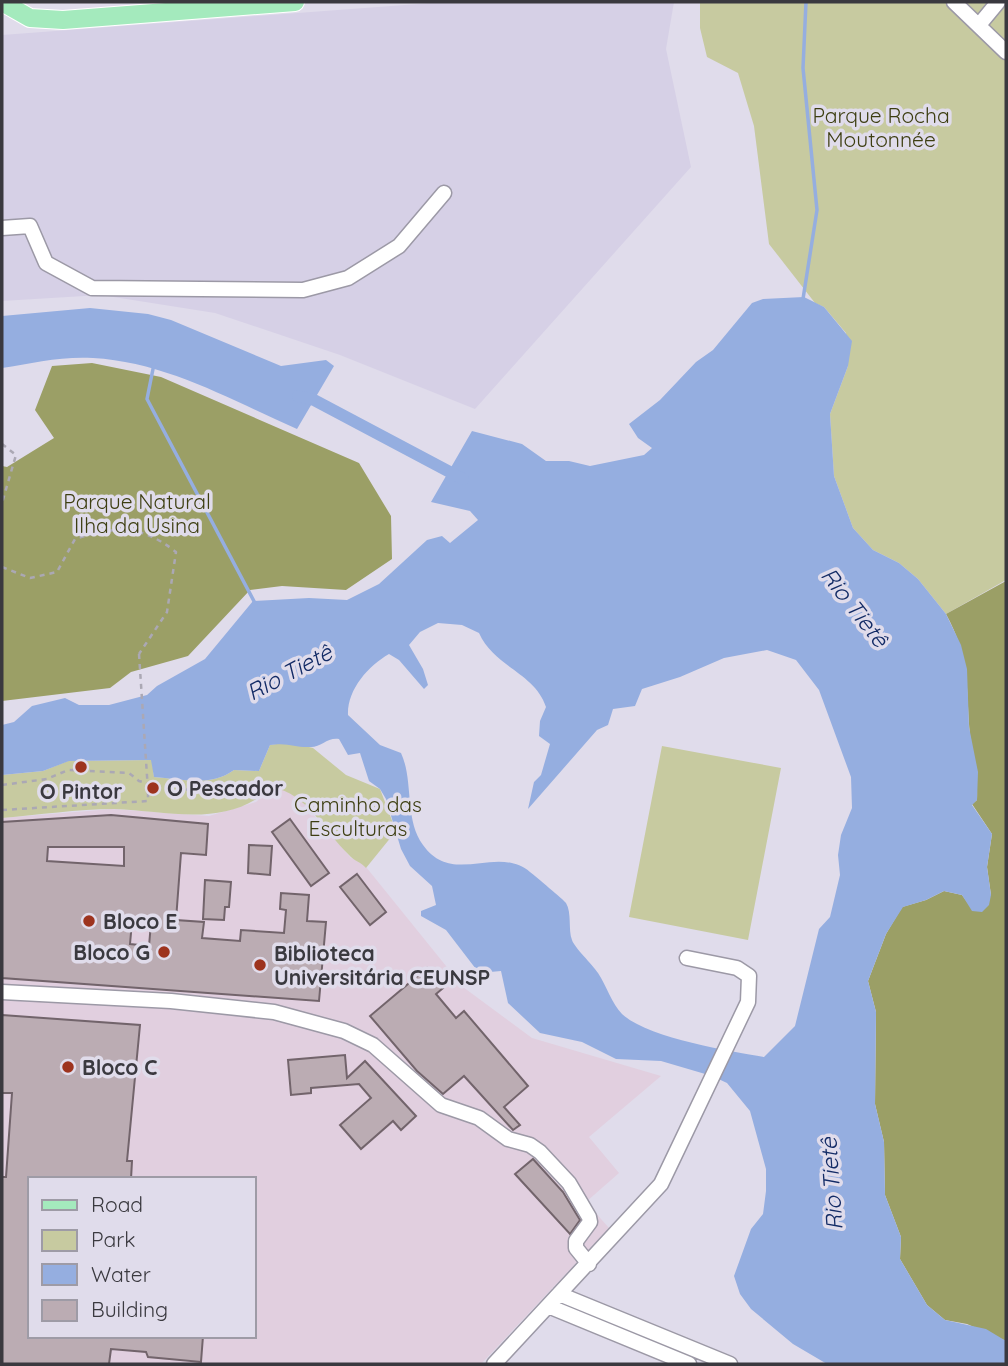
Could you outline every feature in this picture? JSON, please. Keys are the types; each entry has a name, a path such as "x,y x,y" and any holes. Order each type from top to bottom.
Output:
{"main road":[{"path":"2,2 30,18 63,20 295,2"}],"street":[{"path":"954,2 979,26 1003,41"},
{"path":"979,26 998,2"},
{"path":"2,228 30,226 46,263 92,288 303,290 348,278 399,246 444,193"},
{"path":"494,1364 661,1184 731,1040 748,1002 749,976 737,968 687,958"},
{"path":"2,992 171,1001 274,1012 344,1031 373,1045 441,1105 479,1118 508,1139 530,1145 551,1160 589,1217 590,1222 576,1241 576,1248 589,1264"},
{"path":"559,1294 707,1360 730,1364"},
{"path":"548,1306 689,1364"}],"path":[{"path":"2,444 16,455 2,503"},
{"path":"2,568 30,578 57,572 75,540 122,528 156,537 176,552 167,612 139,654 148,800 2,810"},
{"path":"2,785 47,779 68,770 129,773 160,787 191,790"}],"shaded area":[{"path":"445,2 674,2 666,49 691,167 475,409 340,355 215,313 101,295 2,301 2,35"},
{"path":"272,787 286,790 299,798 351,858 362,862 463,987 532,1038 661,1076 589,1137 619,1173 586,1202 609,1228 481,1364 2,1364 2,818 112,809 209,816 256,802"}],"green space":[{"name":"Parque Rocha Moutonnée","path":"700,2 1006,2 1006,580 946,614 918,579 899,563 873,550 853,528 834,476 830,414 848,366 846,333 824,307 815,303 769,244 754,126 738,73 707,57 700,28"},
{"name":"Parque Natural Ilha da Usina","path":"92,363 161,377 359,463 391,516 392,559 346,590 282,586 250,590 188,656 131,672 110,688 2,701 2,466 7,467 54,438 35,410 52,366"},
{"path":"1006,581 1006,1341 967,1324 945,1320 927,1305 900,1259 901,1237 885,1195 884,1142 875,1104 876,1012 868,981 886,934 902,907 944,891 962,895 970,906 991,895 987,867 992,834 972,804 977,800 977,789 965,668 959,643 946,614"},
{"name":"Caminho das Esculturas","path":"289,742 313,748 346,775 380,789 396,831 366,868 349,855 306,805 285,791 272,787 255,800 217,813 177,814 100,809 2,818 2,775 43,771 68,761 152,760 154,777 216,779 234,770 259,771 270,745"},
{"path":"662,746 781,768 748,940 629,917"}],"water":[{"name":"Rio Tietê","path":"804,297 824,307 852,341 848,366 830,414 834,476 853,528 873,550 899,563 918,579 946,614 961,645 967,669 969,727 978,772 977,800 972,805 992,834 987,867 991,895 989,905 982,912 972,911 962,895 944,891 903,907 886,934 868,981 876,1012 875,1104 884,1142 885,1195 901,1237 900,1259 927,1305 945,1320 986,1329 1006,1341 1006,1364 827,1364 793,1344 751,1309 740,1294 734,1276 751,1229 763,1214 766,1191 766,1169 750,1111 727,1083 712,1076 661,1061 616,1059 582,1042 540,1033 508,1003 501,971 479,973 446,930 421,916 421,911 436,905 432,886 410,866 401,849 386,799 380,789 369,781 360,753 348,755 339,739 331,739 311,747 270,745 259,771 234,770 216,779 154,777 151,760 69,761 43,771 2,775 2,725 14,722 32,706 65,698 79,705 109,705 147,695 157,686 205,659 253,601 309,598 347,600 379,584 427,540 442,536 450,543 478,520 470,511 431,502 472,431 522,444 546,461 569,461 590,466 644,455 652,448 638,438 629,424 660,400 696,362 713,350 752,303 763,299","holes":["438,623 462,625 479,633 494,654 533,686 546,707 540,721 539,736 550,744 541,775 534,782 528,809 597,730 608,725 613,709 635,706 642,689 680,677 724,658 767,650 796,660 819,690 851,777 852,808 841,835 838,855 840,875 830,917 819,929 795,1026 764,1057 669,1037 634,1022 618,1010 598,973 573,943 566,903 530,872 503,862 461,865 448,863 435,857 423,845 413,824 405,764 401,753 380,745 348,715 349,706 360,680 389,654 399,660 424,689 428,685 423,669 409,645 420,632"]},
{"path":"90,308 148,314 171,320 281,366 326,360 334,366 297,429 198,384 120,361 70,358 2,368 2,316"}],"building":[{"path":"111,815 208,824 206,855 181,853 176,920 204,922 202,938 240,941 241,930 284,933 286,910 280,909 281,893 309,895 307,921 326,922 319,1001 2,978 2,822","holes":["48,847 124,847 124,866 47,861","132,922 151,923 149,946 130,944"]},
{"path":"290,819 329,873 311,886 272,832"},
{"path":"249,845 272,846 270,875 248,873"},
{"path":"357,874 386,912 370,925 340,887"},
{"path":"205,880 231,882 229,907 225,907 224,920 203,919"},
{"path":"427,968 443,988 436,994 456,1018 464,1011 528,1086 504,1107 520,1125 513,1130 464,1076 443,1094 417,1071 370,1016"},
{"path":"2,1015 140,1025 127,1161 132,1161 131,1177 28,1177 28,1338 203,1338 201,1362 148,1357 146,1352 111,1349 109,1364 2,1364 2,1177 6,1177 12,1093 2,1093"},
{"path":"345,1055 347,1078 365,1061 416,1116 401,1130 393,1121 361,1149 340,1125 371,1098 359,1084 311,1088 311,1093 291,1095 288,1060"},
{"path":"533,1159 563,1192 580,1220 570,1234 515,1174"}],"waterway":[{"path":"803,299 817,210 803,68 806,2"},
{"path":"154,364 147,399 256,605"},
{"path":"298,396 314,400 463,479"}],"place":[{"name":"O Pintor","path":"81,767"},
{"name":"O Pescador","path":"153,788"},
{"name":"Bloco E","path":"89,921"},
{"name":"Bloco G","path":"164,952"},
{"name":"Biblioteca Universitária CEUNSP","path":"260,965"},
{"name":"Bloco C","path":"68,1067"}]}
